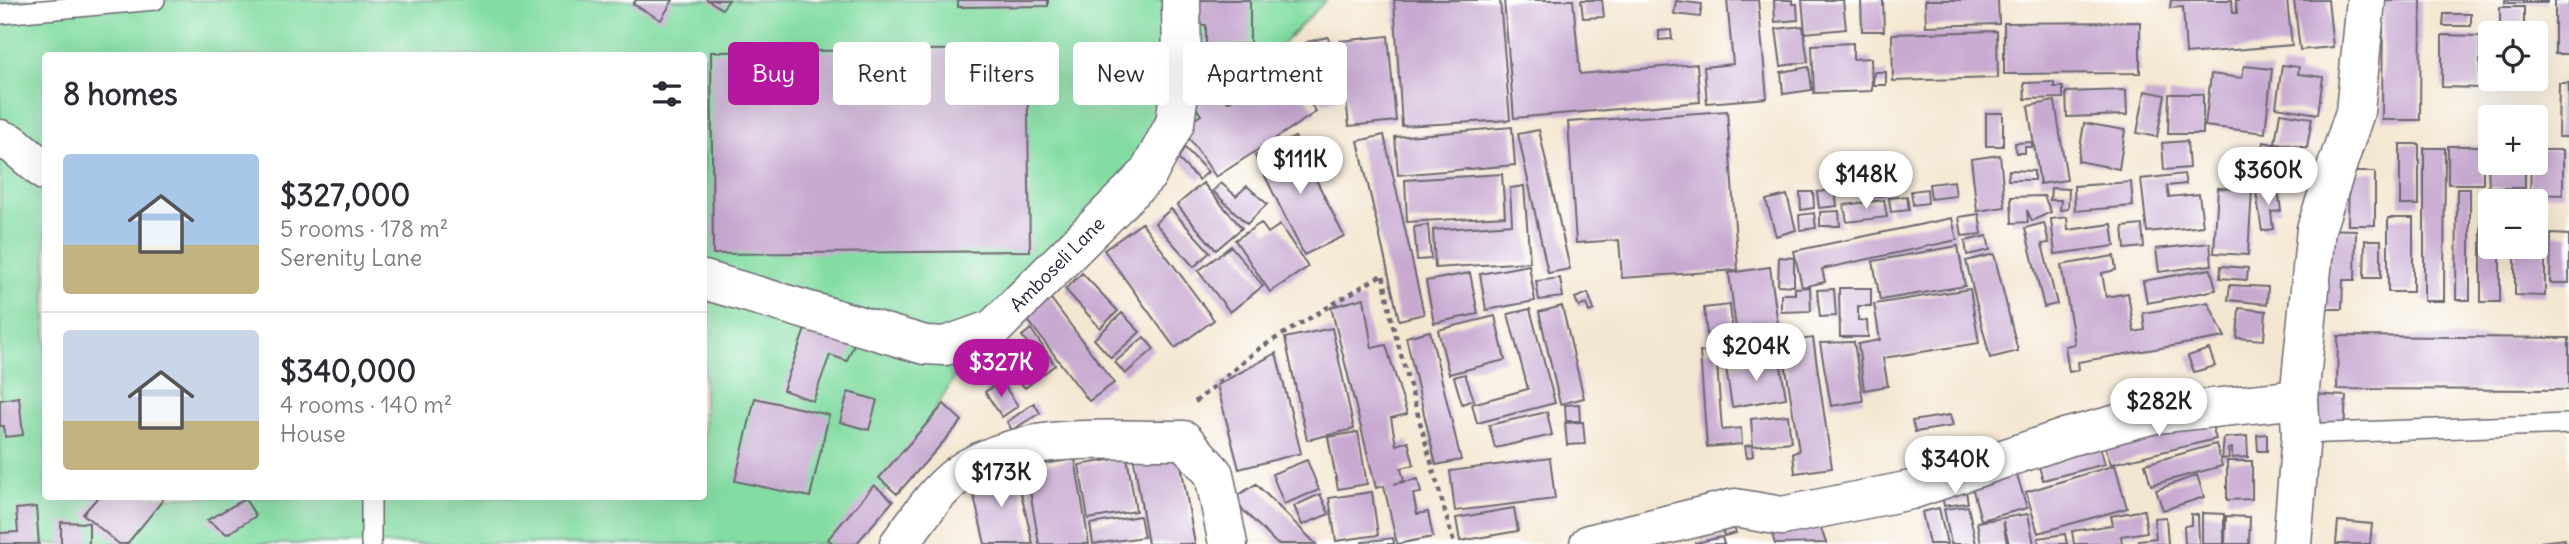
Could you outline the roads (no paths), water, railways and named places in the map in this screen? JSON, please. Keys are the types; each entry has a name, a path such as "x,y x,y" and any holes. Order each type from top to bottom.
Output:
{"street":[{"name":"Amboseli Lane","path":"707,281 925,345 945,346 993,329 1148,174 1174,122 1182,69 1181,0"},
{"path":"2292,544 2316,229 2356,112 2366,0"},
{"path":"0,139 13,144 42,169"},
{"path":"1589,544 1735,508 1783,516 1911,490 2068,437 2155,414 2300,416"},
{"path":"899,544 936,496 967,469 1029,445 1101,438 1184,440 1214,474 1228,544"}],"lane":[{"path":"0,14 155,0"},
{"path":"2300,416 2569,424"},
{"path":"371,500 371,544"}]}
